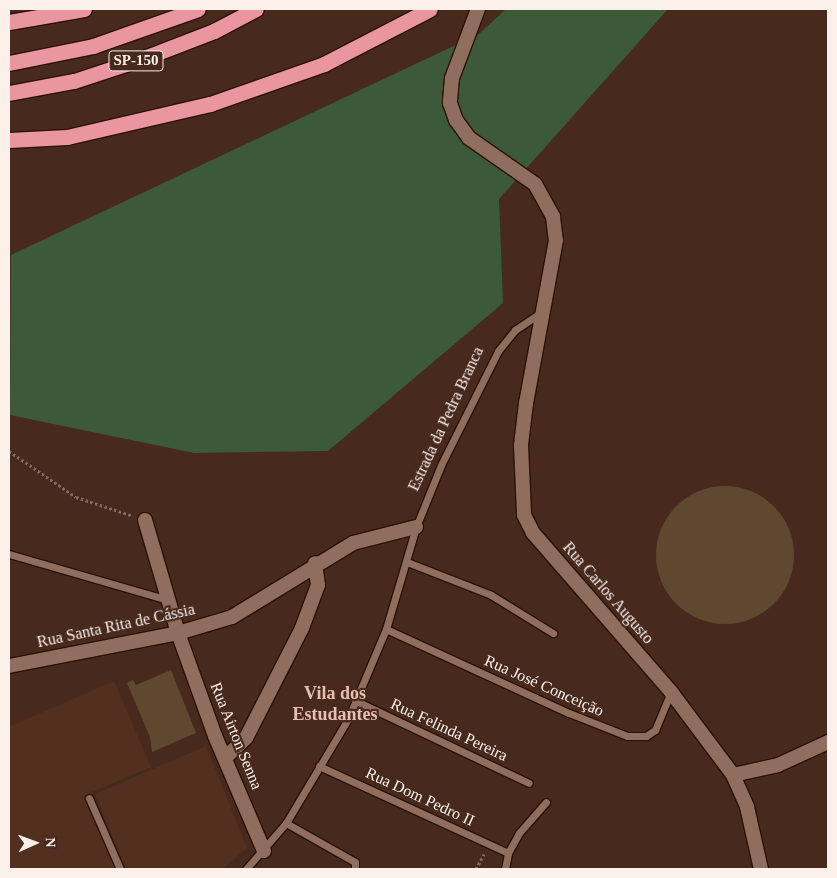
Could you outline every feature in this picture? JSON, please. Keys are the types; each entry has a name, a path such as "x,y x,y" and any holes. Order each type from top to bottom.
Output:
{"highway":[{"path":"9,22 84,9"},
{"name":"SP-150","path":"9,63 94,46 198,9"},
{"name":"SP-150","path":"9,93 74,81 144,58 214,31 256,9"},
{"path":"9,140 67,136 210,104 324,64 430,9"}],"street":[{"path":"478,9 452,78 450,103 456,120 469,138 535,184 546,200 553,217 556,240 540,313"},
{"name":"Rua Carlos Augusto","path":"540,313 521,445 524,514 533,533 671,692 733,775 747,807 761,869"},
{"name":"Rua Airton Senna","path":"145,520 178,633 224,758 264,851"},
{"name":"Rua Santa Rita de Cássia","path":"9,666 178,633 246,610 315,563 353,543 416,527"},
{"path":"224,758 246,738 302,628 318,585 315,563"},
{"path":"733,775 778,765 828,742"}],"lane":[{"name":"Estrada da Pedra Branca","path":"246,869 264,851 286,823 356,701 386,629 416,527 441,465 498,351 515,330 540,313"},
{"path":"9,554 168,600"},
{"path":"407,562 491,595 553,633"},
{"name":"Rua José Conceição","path":"386,629 569,713 627,736 646,736 654,730 671,692"},
{"name":"Rua Felinda Pereira","path":"356,701 529,783"},
{"name":"Rua Dom Pedro II","path":"319,766 508,853"},
{"path":"89,798 120,869"},
{"path":"505,869 508,853 519,833 546,802"},
{"path":"286,823 355,862 355,869"}],"path":[{"path":"9,451 76,497 145,520"},
{"path":"476,869 489,844"}],"shaded area":[{"path":"114,681 151,767 92,792 119,869 12,869 9,861 9,727"},
{"path":"206,746 247,848 222,869 126,869 95,794"}],"green space":[{"path":"506,9 668,9 499,199 503,303 328,451 194,453 10,415 11,255 479,34"}],"building":[{"path":"725,486 751,491 763,497 774,506 783,517 789,529 794,555 789,581 783,593 774,604 763,613 751,619 725,624 699,619 687,613 676,604 667,593 661,581 656,555 661,529 667,517 676,506 687,497 699,491"},
{"path":"171,670 196,733 152,752 150,737 127,683 133,680 136,685"}],"district":[{"name":"Vila dos Estudantes","path":"335,704"}]}
